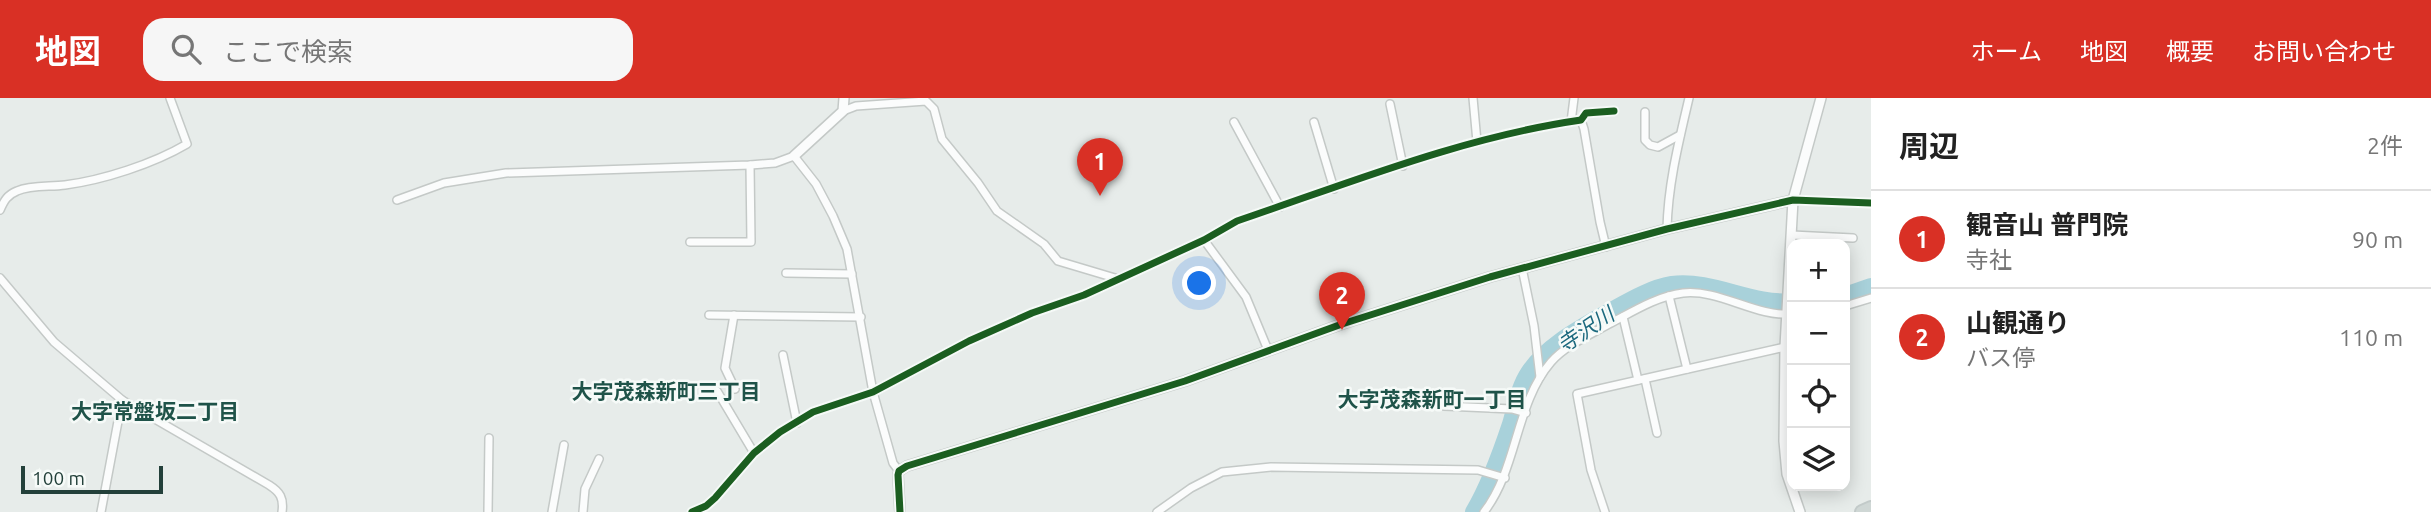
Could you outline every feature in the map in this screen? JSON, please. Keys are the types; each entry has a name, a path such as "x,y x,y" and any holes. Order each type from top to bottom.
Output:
{"main road":[{"path":"1862,512 1871,509"}],"street":[{"path":"0,211 8,196 20,190 68,185 132,168 162,158 187,144 170,98"},
{"path":"843,111 844,98"},
{"path":"1473,98 1478,142"},
{"path":"1571,122 1574,98"},
{"path":"1667,229 1667,205 1689,98"},
{"path":"1789,302 1793,200 1821,98"},
{"path":"397,201 453,180 506,173 775,163 794,156 843,111 856,106 926,101 933,109 942,139 997,211 1044,244 1058,261 1117,279"},
{"path":"1390,104 1403,166"},
{"path":"692,512 706,506 715,498 754,453 780,432 813,412 873,392 969,341 1032,313 1084,295 1204,240 1237,221 1478,142 1529,128 1581,120 1586,113 1614,111"},
{"path":"1645,112 1646,140 1650,145 1658,147 1681,134"},
{"path":"1581,120 1606,247"},
{"path":"1234,122 1280,207"},
{"path":"1314,122 1334,189"},
{"path":"794,156 816,184 847,249 873,392 893,463 900,471"},
{"path":"690,242 751,242 750,165"},
{"path":"900,512 897,480 900,471 907,466 1185,381 1268,350 1490,277 1667,229 1793,200 1871,203"},
{"path":"1792,235 1853,238"},
{"path":"1204,240 1246,297 1268,350"},
{"path":"1522,268 1540,378"},
{"path":"786,273 852,274"},
{"path":"0,278 54,342 122,400 269,485 279,492 283,502 282,512"},
{"path":"1485,512 1503,478 1540,378 1553,360 1578,341 1669,296 1685,293 1787,313"},
{"path":"1669,296 1687,369"},
{"path":"1850,304 1871,298"},
{"path":"709,315 861,317"},
{"path":"734,315 725,368 735,389"},
{"path":"1623,317 1657,433"},
{"path":"1787,330 1784,441 1787,474 1800,512"},
{"path":"1605,512 1591,470 1577,394 1785,347"},
{"path":"783,355 797,423"},
{"path":"717,391 754,453"},
{"path":"101,512 122,400"},
{"path":"1444,406 1512,409 1526,413"},
{"path":"488,512 489,438"},
{"path":"552,512 564,445"},
{"path":"583,512 584,489 594,474 599,459"},
{"path":"1157,512 1191,488 1222,472 1271,467 1478,470 1503,478"}],"green space":[{"path":"1107,143 1111,161 1091,163 1087,146"}],"waterway":[{"name":"寺沢川","path":"1474,512 1499,458 1526,379 1544,355 1573,333 1637,297 1672,285 1703,286 1762,300 1787,302"},
{"name":"寺沢川","path":"1850,294 1871,287"}],"cycle path":[{"path":"692,512 706,506 715,498 754,453 780,432 813,412 873,392 969,341 1032,313 1084,295 1204,240 1237,221 1450,149 1581,120 1586,113 1614,111"},
{"path":"900,512 898,475 899,471 907,466 1185,381 1342,324 1490,277 1667,229 1793,200 1871,203"}],"place":[{"name":"観音山 普門院","path":"1100,196"},
{"name":"山観通り","path":"1342,330"}],"district":[{"name":"大字茂森新町三丁目","path":"666,392"},
{"name":"大字茂森新町一丁目","path":"1432,400"},
{"name":"大字常盤坂二丁目","path":"155,412"}]}
